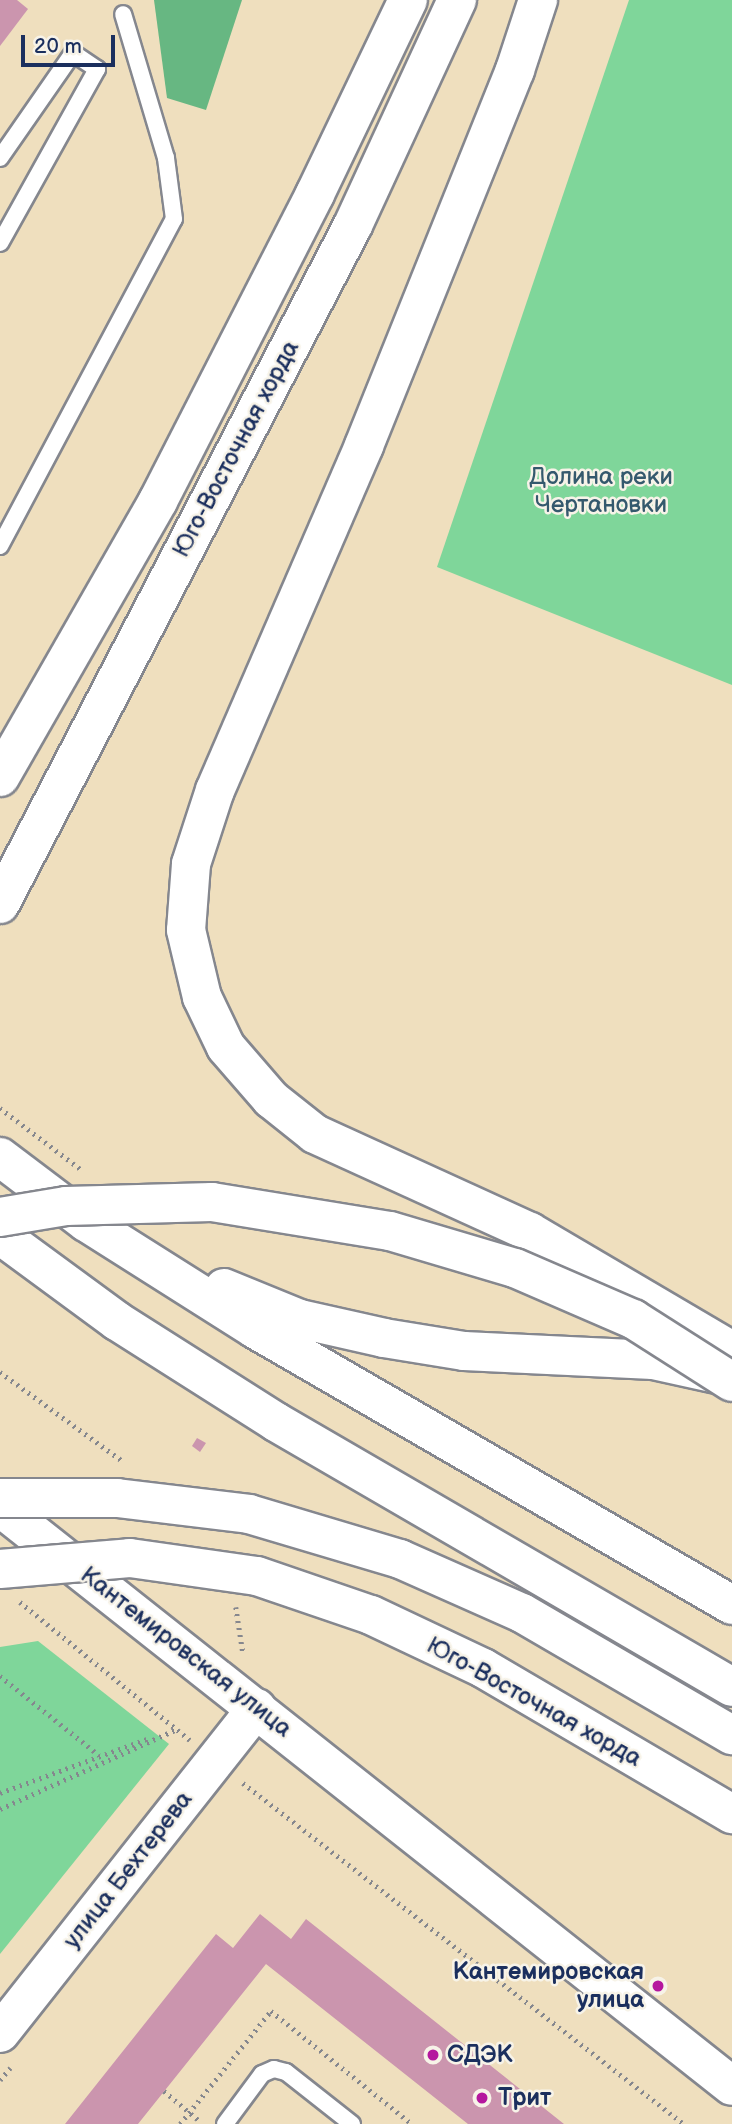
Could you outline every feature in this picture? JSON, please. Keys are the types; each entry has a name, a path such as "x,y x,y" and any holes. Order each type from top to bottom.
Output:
{"main road":[{"name":"Юго-Восточная хорда","path":"0,777 158,500 315,194 408,0"},
{"name":"Юго-Восточная хорда","path":"3,898 353,225 457,0"},
{"path":"538,0 515,70 364,446 215,790 191,864 186,930 202,997 226,1048 271,1099 314,1134 530,1232 732,1351"},
{"path":"0,1157 86,1222 255,1329 732,1605"},
{"path":"0,1217 66,1206 212,1202 390,1231 515,1268 633,1319 732,1380"},
{"path":"86,1222 299,1319 464,1352 653,1360 732,1380"},
{"path":"0,1236 117,1321 276,1422 732,1687"},
{"path":"0,1498 117,1498 249,1514 400,1559 522,1613 732,1735"},
{"name":"Кантемировская улица","path":"0,1507 257,1707 732,2087"},
{"path":"0,1536 107,1591"},
{"name":"Юго-Восточная хорда","path":"5,1582 130,1558 270,1580 371,1615 482,1668 732,1814"},
{"name":"улица Бехтерева","path":"0,2033 257,1707"}],"lane":[{"path":"0,546 174,219 166,158 123,14"},
{"path":"0,158 73,53 97,69 0,243"},
{"path":"225,2124 262,2074 274,2069 286,2072 352,2124"}],"path":[{"path":"0,1108 89,1175"},
{"path":"5,1582 177,1729 684,2124"},
{"path":"0,1676 100,1756"},
{"path":"0,1793 177,1729"},
{"path":"0,1809 177,1729"},
{"path":"164,2091 204,2124"}],"green space":[{"path":"154,0 242,0 206,110 167,98"},
{"name":"Долина реки Чертановки","path":"629,0 732,0 732,685 437,567"},
{"path":"38,1641 169,1744 0,1954 0,1647"}],"building":[{"path":"0,0 17,0 28,9 0,46"},
{"path":"197,1438 206,1443 200,1452 192,1446"},
{"path":"260,1914 291,1939 306,1919 564,2124 468,2124 266,1964 138,2124 65,2124 216,1934 233,1948"}],"place":[{"name":"Кантемировская улица","path":"658,1986"},
{"name":"СДЭК","path":"433,2055"},
{"name":"Трит","path":"482,2098"}]}
